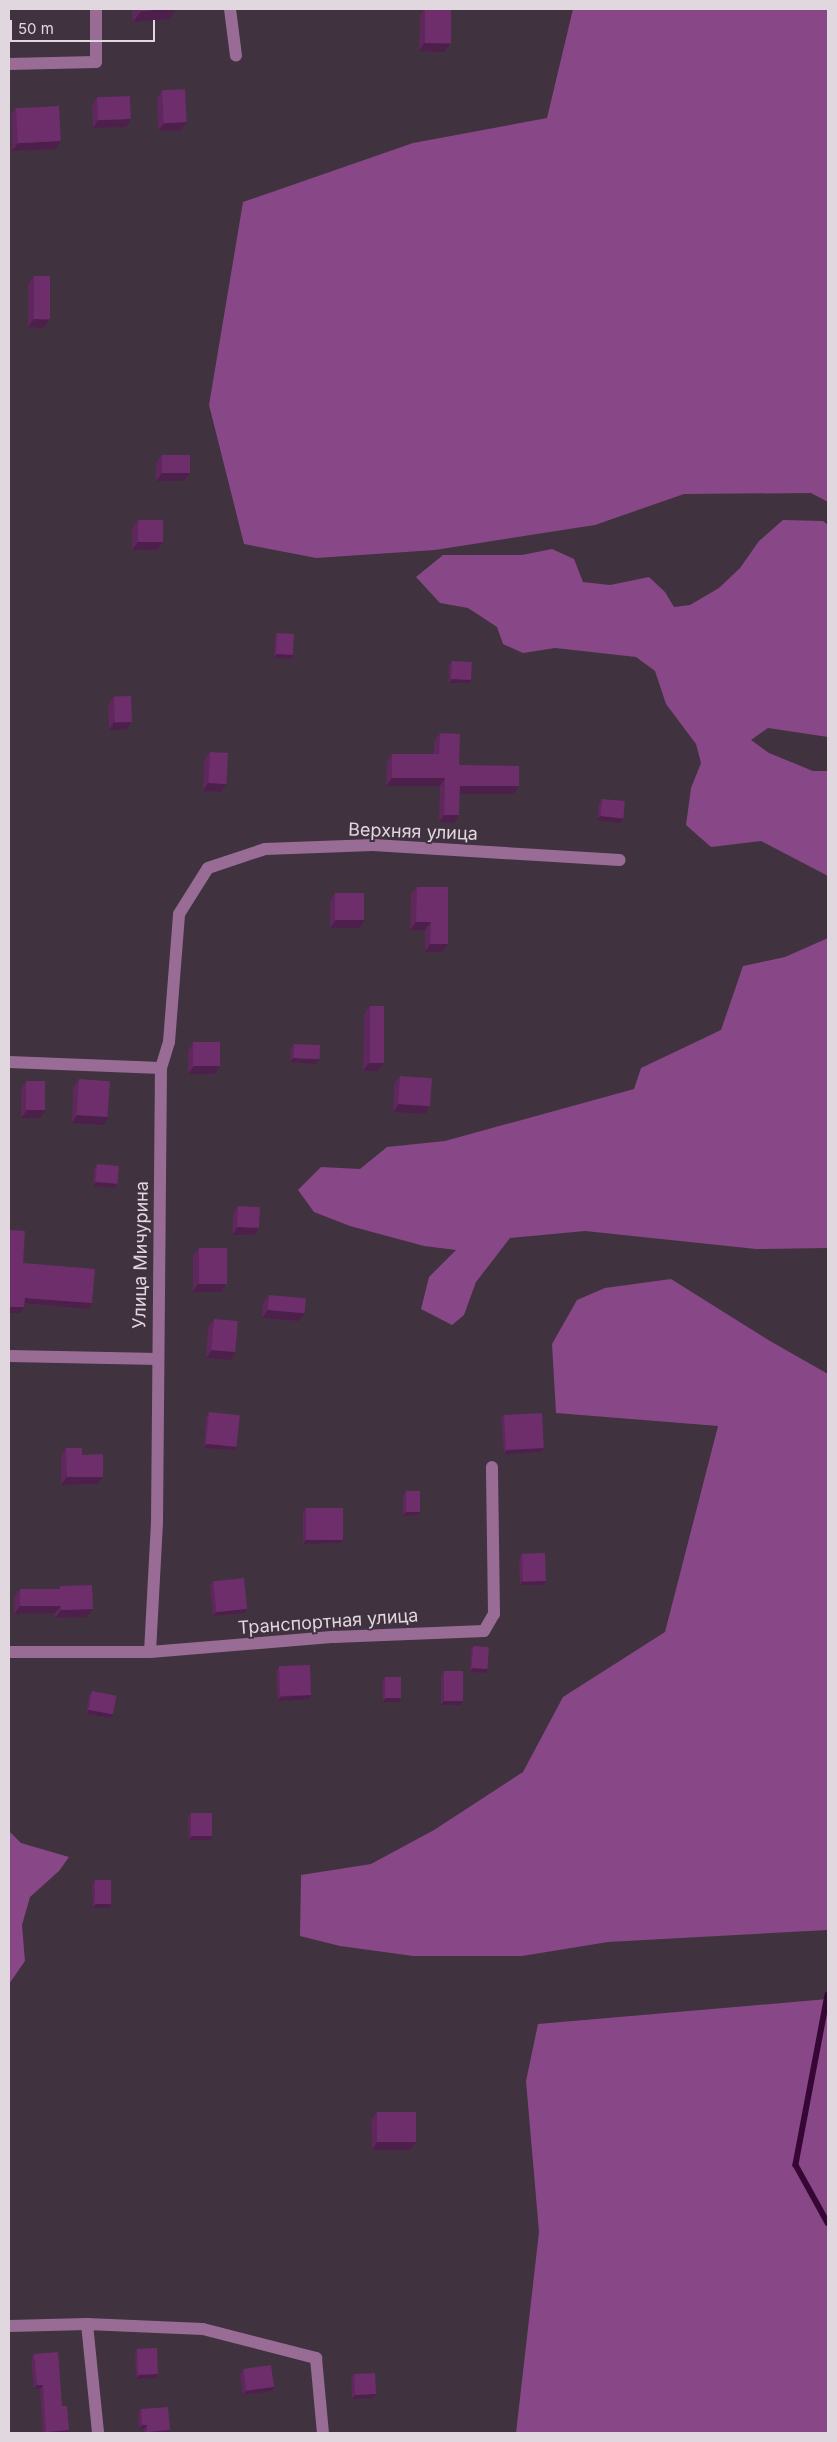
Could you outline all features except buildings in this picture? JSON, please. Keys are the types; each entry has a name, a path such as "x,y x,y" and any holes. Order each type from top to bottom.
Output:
{"street":[{"path":"9,64 96,62 96,9"},
{"path":"230,9 236,56"},
{"name":"Верхняя улица","path":"208,868 265,849 374,845 620,860"},
{"name":"Улица Мичурина","path":"150,1652 157,1522 160,1068 169,1042 179,914 208,868"},
{"path":"9,1062 160,1068"},
{"path":"9,1356 158,1359"},
{"name":"Транспортная улица","path":"9,1652 150,1652 334,1637 484,1631 494,1614 492,1467"},
{"path":"9,2326 87,2324 203,2329 316,2358 323,2433"},
{"path":"87,2324 98,2433"}],"shaded area":[{"path":"573,9 828,9 828,502 811,493 684,494 595,525 435,550 316,558 244,544 209,405 243,202 413,143 547,118"},
{"path":"783,520 823,521 828,525 828,737 768,728 751,740 769,753 813,771 828,771 828,876 761,841 711,847 686,825 691,788 701,763 696,744 666,704 655,671 636,657 555,648 523,653 503,644 497,627 468,608 440,603 416,577 443,555 522,555 552,549 574,559 583,582 610,585 649,577 665,592 674,607 690,605 719,588 740,568 759,541"},
{"path":"828,938 828,1248 756,1249 585,1231 510,1238 476,1282 464,1315 452,1325 421,1309 429,1277 456,1250 424,1246 350,1226 314,1212 298,1190 321,1167 360,1169 387,1147 445,1141 634,1089 641,1068 721,1030 743,966 785,957"},
{"path":"671,1279 770,1341 828,1374 828,1930 608,1942 522,1956 413,1956 340,1946 300,1936 301,1875 371,1864 434,1830 523,1772 563,1697 665,1632 718,1426 556,1413 552,1344 577,1300 605,1288"},
{"path":"9,1831 21,1843 69,1857 59,1871 30,1897 22,1925 25,1961 9,1984"},
{"path":"828,1999 828,2433 516,2433 539,2232 526,2081 538,2024"}],"waterway":[{"path":"828,1995 796,2165 828,2223"}]}
